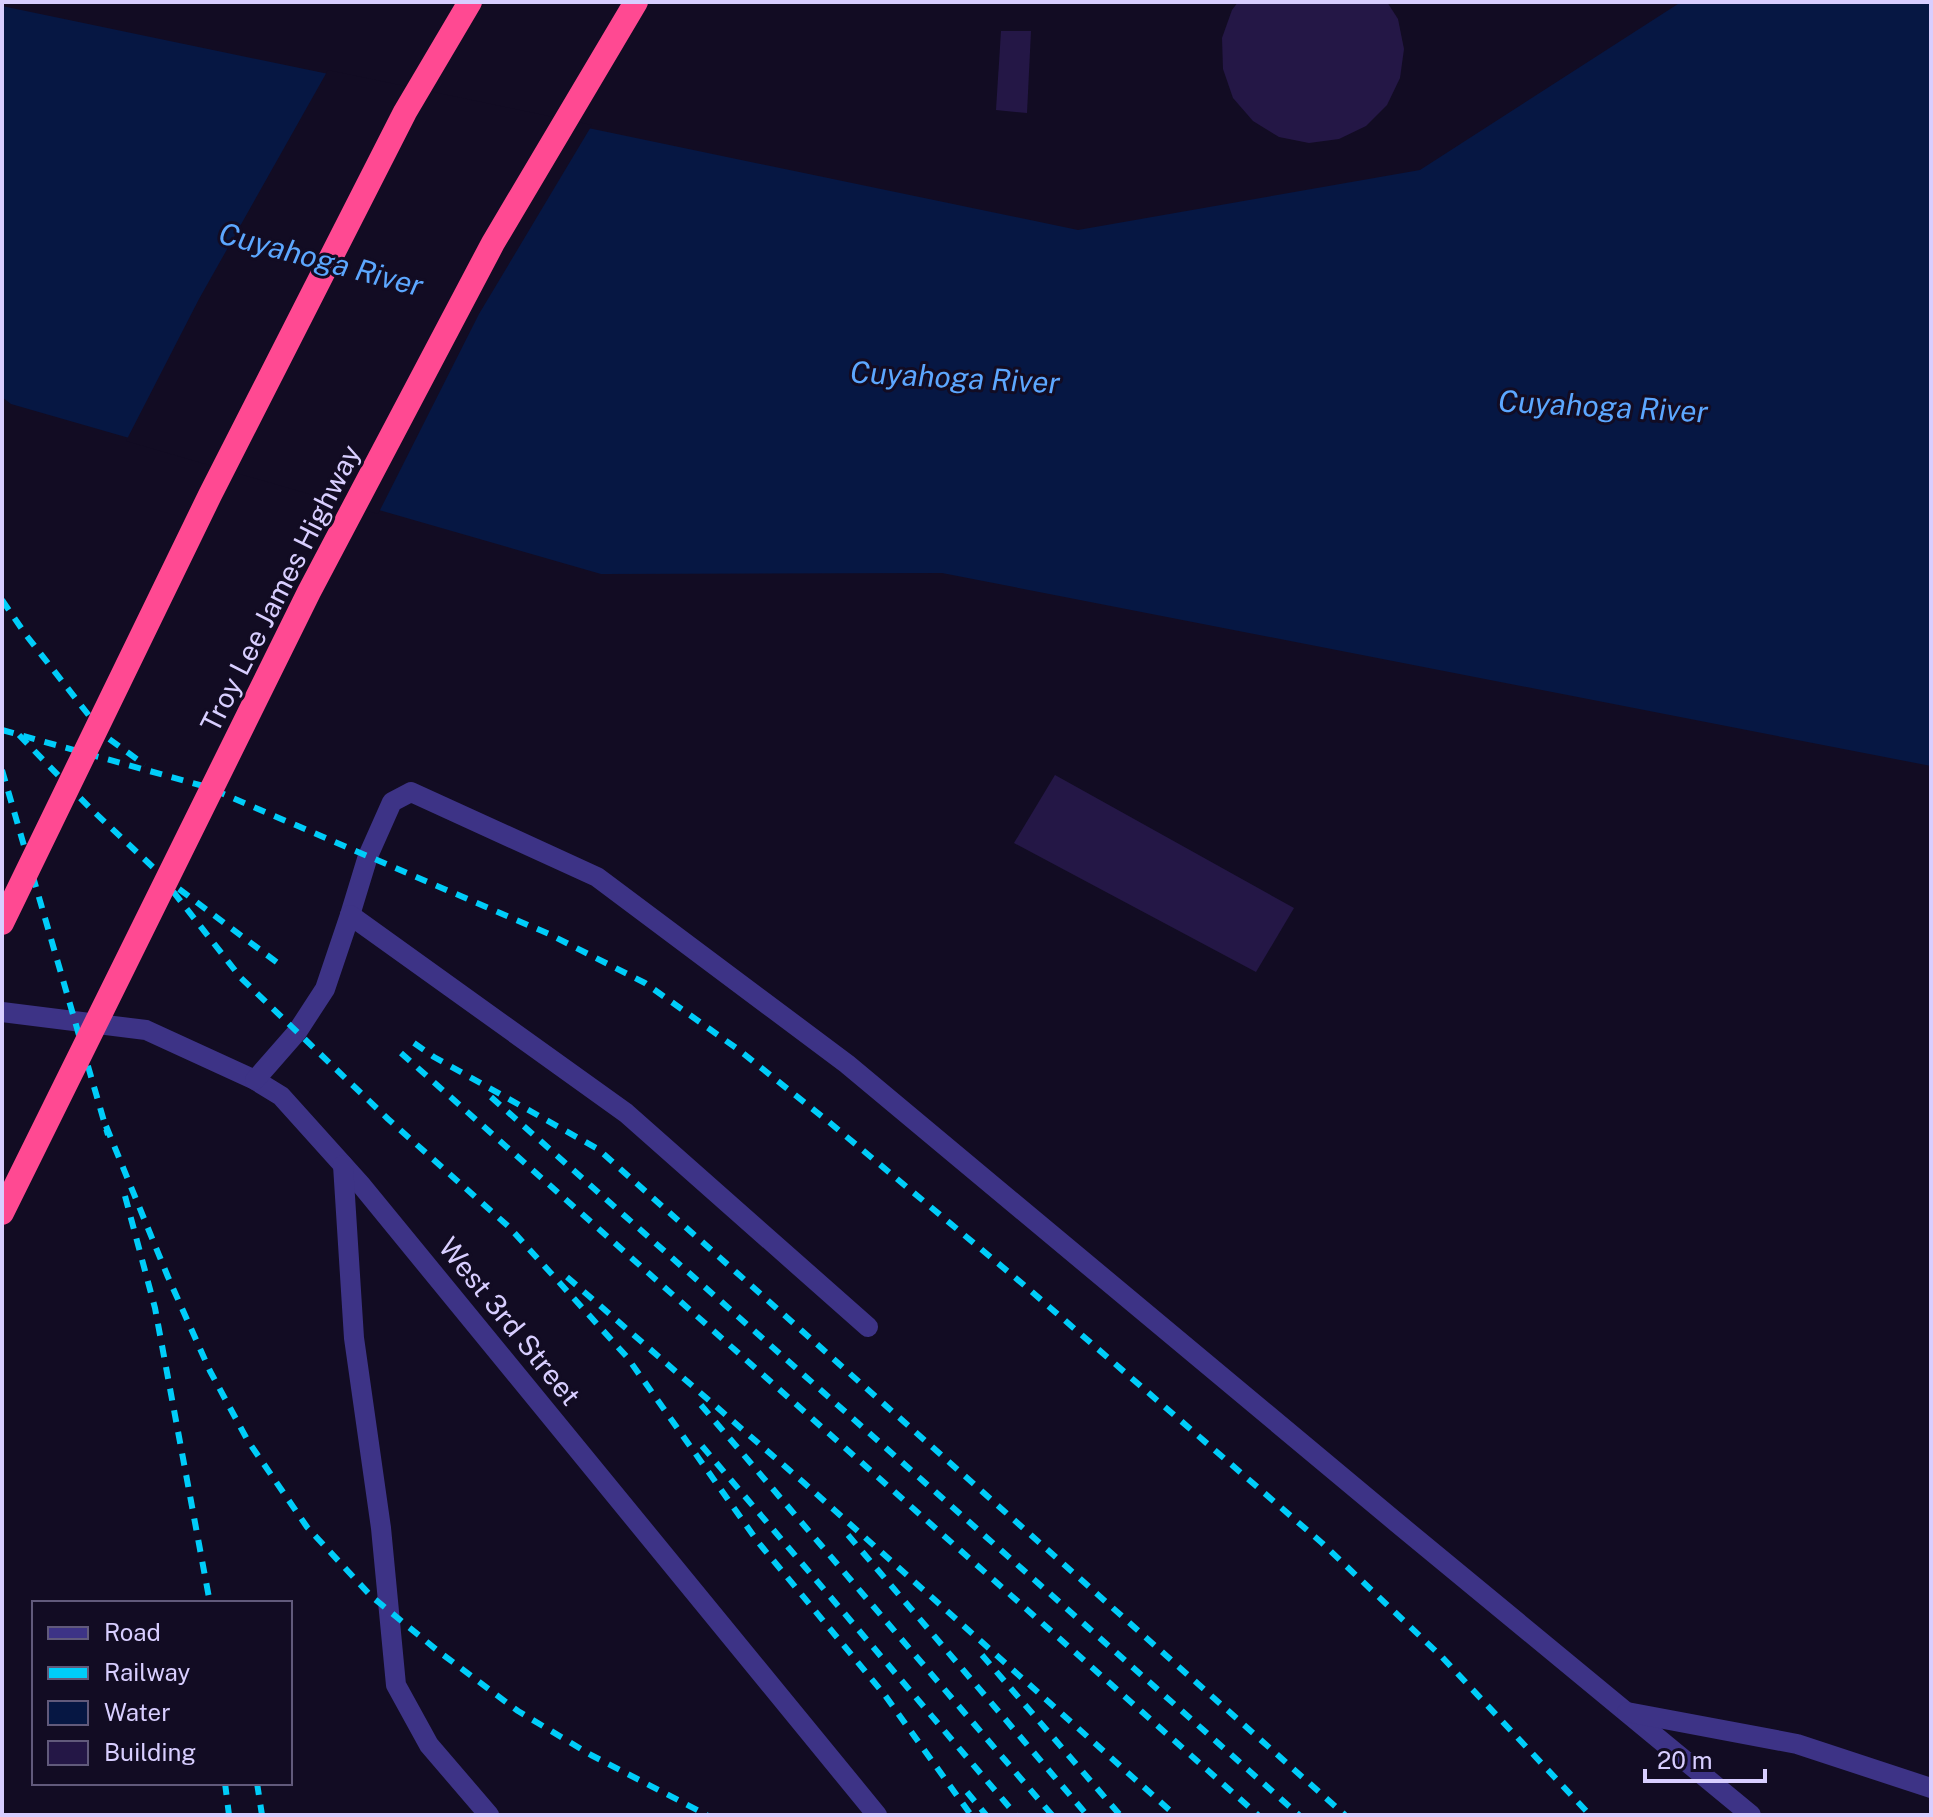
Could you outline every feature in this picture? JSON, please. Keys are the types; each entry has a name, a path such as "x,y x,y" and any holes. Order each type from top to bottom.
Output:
{"highway":[{"path":"2,923 218,480 405,112 470,2"},
{"name":"Troy Lee James Highway","path":"2,1213 324,564 493,243 636,2"}],"street":[{"path":"255,1080 297,1032 325,989 368,856 392,802 411,792 597,877 847,1064 1751,1815"},
{"path":"350,915 626,1113 868,1327"},
{"name":"West 3rd Street","path":"2,1012 146,1030 255,1080 281,1096 463,1309 877,1815"},
{"path":"343,1165 354,1338 381,1528 396,1685 429,1745 489,1815"},
{"path":"1623,1711 1797,1744 1931,1788"}],"water":[{"name":"Cuyahoga River","path":"1681,2 1931,2 1931,766 942,573 601,574 11,404 2,397 2,6 1078,230 1420,170"}],"pier":[{"path":"328,70 592,125 479,314 378,514 126,441 199,299"}],"building":[{"path":"1238,2 1387,2 1398,19 1404,49 1400,78 1387,105 1366,126 1339,139 1309,143 1279,137 1253,121 1233,98 1223,69 1222,38"},
{"path":"1001,31 1031,31 1027,113 996,110"},
{"path":"1055,775 1294,908 1256,972 1014,843"}],"railway":[{"path":"2,600 105,736 145,765"},
{"path":"2,730 207,787 549,934 645,983 739,1050 829,1122 1024,1285 1322,1543 1442,1657 1590,1815"},
{"path":"19,735 157,871 241,978 388,1119 509,1227 627,1357 758,1542 884,1694 971,1815"},
{"path":"2,770 108,1135"},
{"path":"179,889 279,964"},
{"path":"414,1043 598,1149 1345,1815"},
{"path":"401,1053 1258,1815"},
{"path":"491,1097 1299,1815"},
{"path":"106,1126 210,1371 248,1441 307,1527 371,1596 518,1711 591,1755 707,1815"},
{"path":"125,1196 155,1308 210,1601"},
{"path":"567,1277 803,1482 1175,1815"},
{"path":"701,1405 1052,1815"},
{"path":"702,1446 1016,1815"},
{"path":"848,1535 1087,1815"},
{"path":"982,1655 1120,1815"},
{"path":"225,1785 229,1815"},
{"path":"257,1785 262,1815"},
{"path":"967,1792 986,1815"}]}
